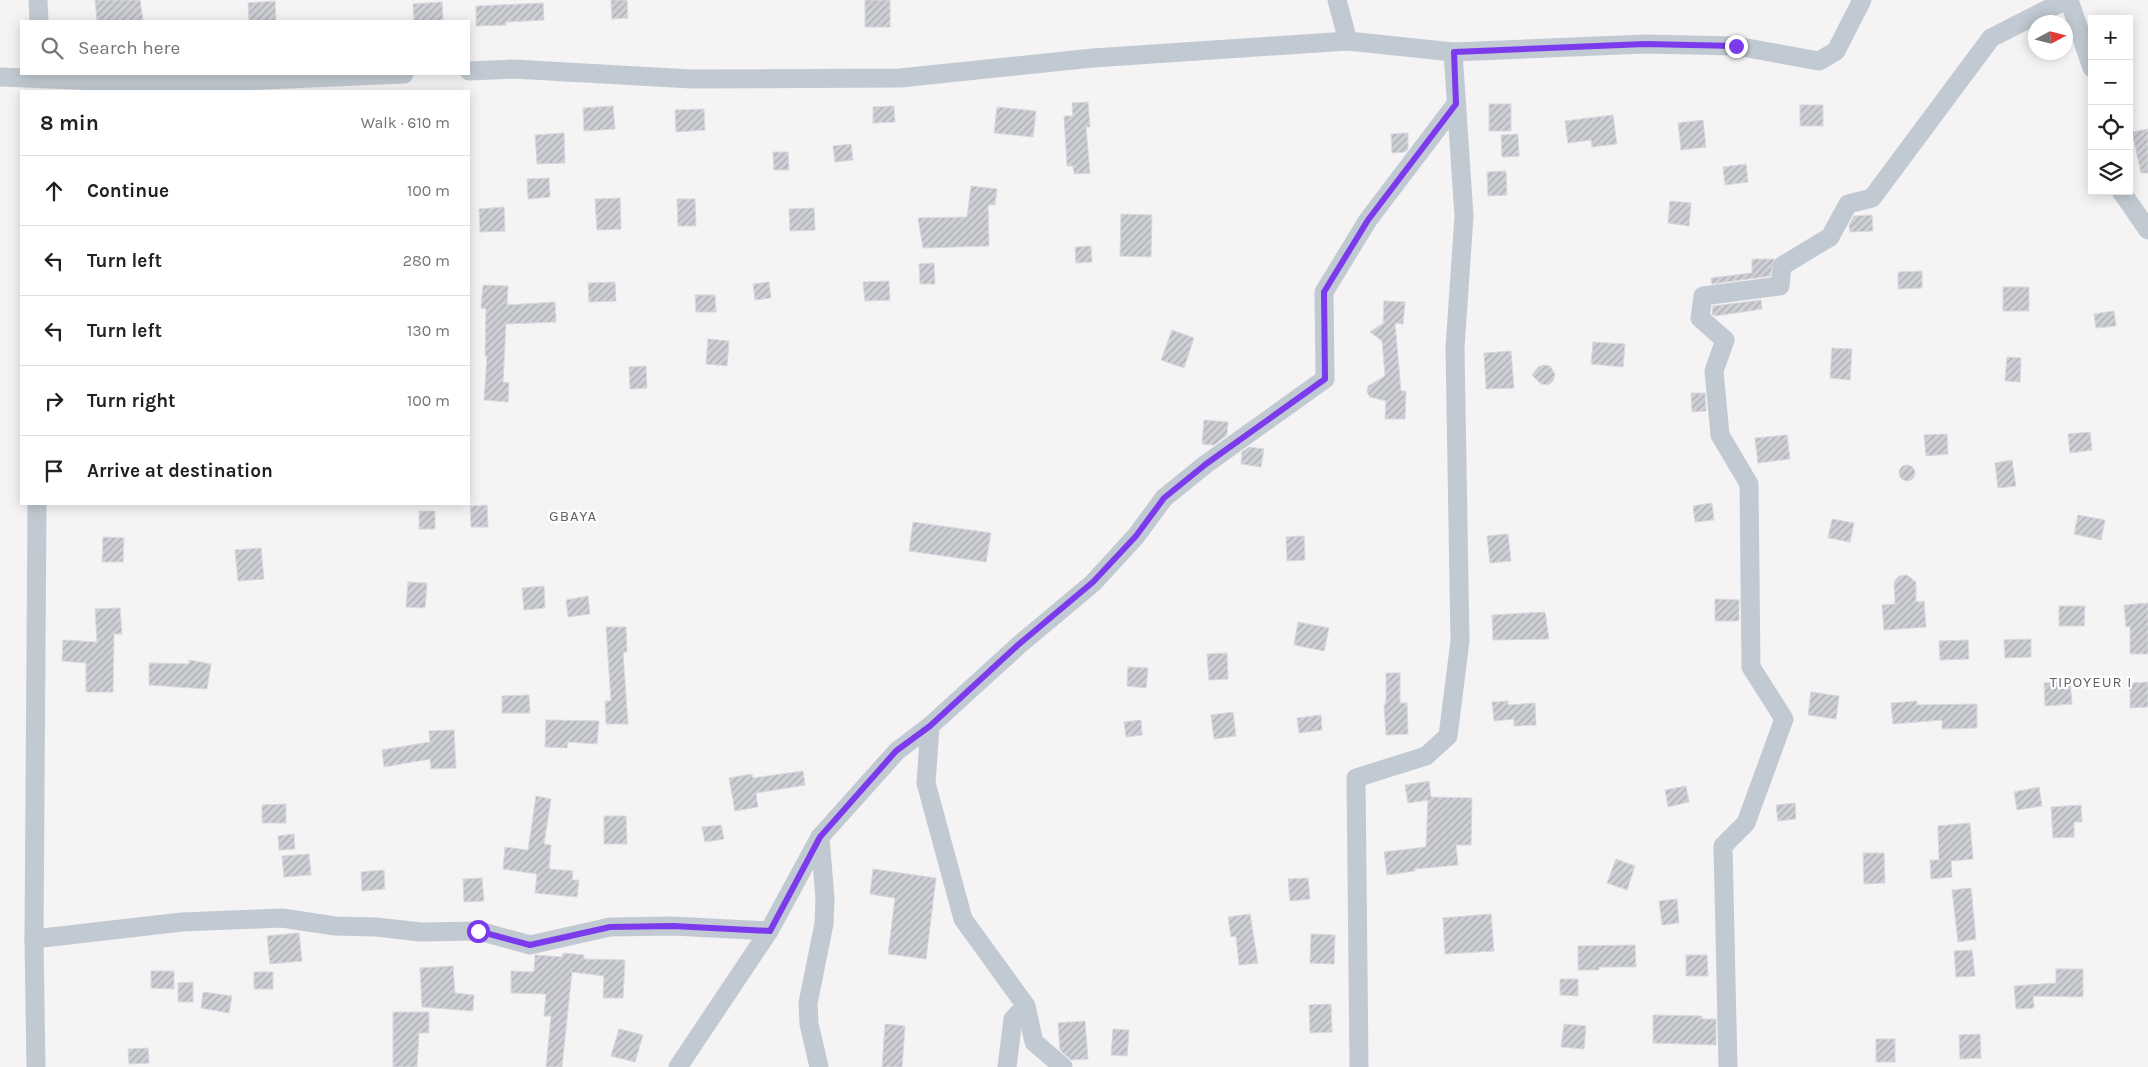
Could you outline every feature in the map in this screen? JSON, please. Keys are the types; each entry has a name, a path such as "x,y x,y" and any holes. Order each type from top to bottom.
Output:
{"street":[{"path":"38,0 38,20"},
{"path":"1337,0 1348,41"},
{"path":"470,71 513,69 692,79 900,78 1092,58 1348,41 1454,52 1645,44 1736,46 1819,61 1836,51 1862,0"},
{"path":"1728,1067 1723,846 1746,822 1784,719 1751,667 1749,484 1720,435 1714,371 1725,340 1700,318 1703,296 1780,286 1782,266 1830,237 1848,204 1872,198 1991,38 2068,0 2089,60"},
{"path":"1359,1067 1356,778 1426,756 1448,736 1460,641 1455,348 1464,216 1454,52"},
{"path":"0,77 39,81 173,84 381,75"},
{"path":"678,1067 770,931 820,837 896,751 930,726 1018,645 1093,582 1136,536 1164,498 1206,464 1325,379 1324,292 1368,220 1456,104"},
{"path":"2125,195 2148,230"},
{"path":"36,1067 34,939 37,505"},
{"path":"930,726 926,783 963,919 1026,1006 1034,1042 1063,1067"},
{"path":"819,1067 809,1024 808,1003 824,924 820,837"},
{"path":"34,939 182,922 282,918 335,926 376,927 421,932 478,931 530,945 610,927 673,926 770,931"},
{"path":"1007,1067 1014,1019 1026,1006"}],"building":[{"path":"95,0 140,0 143,20 97,20"},
{"path":"611,0 627,0 628,18 612,19"},
{"path":"865,0 890,0 890,27 865,27"},
{"path":"275,1 276,20 249,20 248,3"},
{"path":"442,2 443,20 414,20 413,4"},
{"path":"543,3 544,20 506,22 506,25 476,26 476,6"},
{"path":"1088,102 1090,127 1086,127 1090,173 1074,174 1073,166 1067,166 1064,116 1073,116 1072,103"},
{"path":"1489,104 1511,104 1511,131 1489,131"},
{"path":"1800,105 1823,105 1823,126 1800,126"},
{"path":"613,106 615,129 584,131 583,108"},
{"path":"894,106 895,122 873,123 873,107"},
{"path":"997,107 1036,111 1033,137 994,133"},
{"path":"704,109 705,130 676,132 675,110"},
{"path":"1613,115 1617,144 1592,147 1591,140 1568,143 1565,121"},
{"path":"1703,120 1706,147 1681,150 1678,123"},
{"path":"2148,129 2148,173 2141,173 2133,132"},
{"path":"564,133 565,163 537,164 535,135"},
{"path":"1408,133 1408,149 1405,152 1392,153 1391,134"},
{"path":"1518,134 1519,156 1502,157 1501,135"},
{"path":"851,144 853,160 835,162 833,146"},
{"path":"773,152 788,152 789,170 774,170"},
{"path":"1746,164 1748,182 1725,185 1723,167"},
{"path":"1506,171 1507,195 1488,196 1487,172"},
{"path":"549,178 550,197 528,199 527,179"},
{"path":"971,186 997,189 995,205 988,205 989,246 923,248 918,218 967,217"},
{"path":"620,198 621,229 597,230 595,199"},
{"path":"677,199 695,199 696,226 678,226"},
{"path":"1670,201 1691,203 1689,226 1668,223"},
{"path":"504,207 505,231 480,232 479,209"},
{"path":"814,208 815,230 790,231 789,209"},
{"path":"1121,214 1152,215 1151,257 1120,256"},
{"path":"1872,215 1873,231 1850,232 1849,225 1854,216"},
{"path":"1091,246 1092,262 1076,263 1075,247"},
{"path":"1752,259 1774,259 1770,276 1712,284 1711,278 1752,273"},
{"path":"934,263 935,284 920,284 919,264"},
{"path":"1922,271 1922,288 1898,289 1898,272"},
{"path":"889,281 890,300 865,301 863,282"},
{"path":"615,282 616,301 589,302 588,283"},
{"path":"769,282 771,298 755,300 753,284"},
{"path":"483,285 508,286 507,305 555,302 556,322 506,324 503,382 509,383 508,402 484,400 487,356 485,356 486,309 481,308"},
{"path":"2003,287 2029,287 2029,311 2003,311"},
{"path":"695,295 715,295 716,312 696,312"},
{"path":"1761,300 1762,309 1715,316 1712,314 1713,306"},
{"path":"1384,301 1405,302 1403,324 1395,323 1401,391 1406,391 1405,419 1385,419 1386,401 1370,397 1367,392 1368,386 1385,376 1382,341 1370,332 1385,322 1383,322"},
{"path":"2114,311 2116,326 2096,328 2094,314"},
{"path":"1172,330 1194,338 1184,368 1161,360"},
{"path":"708,339 729,341 727,366 706,364"},
{"path":"1593,342 1625,344 1623,367 1591,364"},
{"path":"1832,348 1852,349 1850,380 1830,378"},
{"path":"1511,351 1514,388 1486,389 1484,353"},
{"path":"2007,357 2021,358 2020,382 2005,381"},
{"path":"646,366 647,388 630,389 629,367"},
{"path":"1550,366 1555,374 1553,381 1548,385 1541,384 1532,375 1538,367"},
{"path":"1691,393 1705,393 1706,411 1692,412"},
{"path":"1204,420 1228,422 1227,435 1214,445 1202,444"},
{"path":"2090,432 2092,450 2070,453 2068,434"},
{"path":"1947,434 1948,454 1926,456 1924,435"},
{"path":"1787,435 1790,459 1758,463 1755,438"},
{"path":"1249,447 1264,449 1261,467 1241,464 1242,452"},
{"path":"2012,460 2016,486 1998,488 1995,463"},
{"path":"1907,465 1913,467 1915,473 1913,479 1907,481 1901,479 1899,473 1901,467"},
{"path":"1712,503 1714,520 1695,522 1693,506"},
{"path":"487,505 488,527 471,527 470,506"},
{"path":"419,511 435,511 435,529 419,529"},
{"path":"2078,515 2105,520 2101,540 2074,534"},
{"path":"1832,519 1854,523 1850,542 1828,538"},
{"path":"913,522 991,533 986,562 909,551"},
{"path":"1508,534 1511,561 1490,563 1487,536"},
{"path":"1304,536 1305,560 1287,561 1286,537"},
{"path":"103,537 124,538 123,562 102,562"},
{"path":"261,548 264,579 238,581 235,550"},
{"path":"1907,575 1916,582 1916,602 1924,601 1926,627 1884,630 1882,605 1895,604 1894,582 1899,576"},
{"path":"408,582 427,583 425,608 406,607"},
{"path":"544,586 545,608 524,610 522,588"},
{"path":"588,596 590,614 568,617 566,600"},
{"path":"1715,599 1739,600 1739,621 1715,621"},
{"path":"2148,603 2148,654 2130,654 2130,626 2126,627 2124,605"},
{"path":"2059,606 2085,606 2084,626 2059,626"},
{"path":"120,608 122,634 114,634 113,692 86,692 86,663 62,661 63,640 97,642 95,609"},
{"path":"1545,612 1549,639 1493,640 1492,615"},
{"path":"1298,622 1329,628 1324,651 1294,645"},
{"path":"606,627 626,627 627,652 623,652 628,724 606,724 605,701 611,701"},
{"path":"2031,639 2031,657 2005,658 2004,640"},
{"path":"1968,640 1969,659 1940,660 1939,641"},
{"path":"1227,653 1228,679 1209,680 1207,654"},
{"path":"189,660 211,664 207,689 149,685 149,663 189,664"},
{"path":"1128,667 1148,668 1146,688 1127,686"},
{"path":"1386,673 1400,673 1400,703 1407,703 1408,734 1386,735 1384,704 1386,704"},
{"path":"2070,681 2072,704 2045,706 2044,683"},
{"path":"2148,682 2148,707 2130,708 2130,683"},
{"path":"1811,692 1839,696 1836,719 1808,715"},
{"path":"529,695 530,713 502,713 502,696"},
{"path":"1508,701 1508,705 1535,703 1536,725 1514,726 1514,719 1494,721 1492,702"},
{"path":"1917,701 1917,705 1977,704 1977,728 1942,729 1942,720 1893,724 1891,703"},
{"path":"1233,712 1236,736 1214,739 1211,715"},
{"path":"1321,715 1322,730 1299,733 1297,718"},
{"path":"546,720 599,721 597,744 568,742 567,748 545,747"},
{"path":"1141,720 1142,735 1126,737 1124,722"},
{"path":"454,730 456,768 431,769 430,759 384,767 382,750 430,742 429,731"},
{"path":"803,771 805,785 756,793 758,807 735,811 729,778 752,774 753,778"},
{"path":"1429,781 1431,797 1472,798 1471,845 1456,845 1458,865 1415,869 1415,871 1387,875 1384,852 1426,847 1428,800 1408,803 1405,785"},
{"path":"1686,786 1689,802 1668,807 1665,790"},
{"path":"2039,787 2042,806 2017,810 2014,792"},
{"path":"536,796 551,799 544,844 551,845 549,869 573,871 572,880 579,880 577,897 535,893 537,874 503,869 505,847 528,850"},
{"path":"1795,803 1796,819 1778,821 1776,805"},
{"path":"286,804 286,823 262,823 262,805"},
{"path":"2081,805 2082,822 2074,822 2074,837 2053,838 2051,807"},
{"path":"604,816 626,816 627,844 604,844"},
{"path":"1970,823 1973,859 1951,861 1952,877 1931,879 1930,860 1939,860 1938,826"},
{"path":"721,825 724,839 705,842 702,827"},
{"path":"294,834 295,849 279,850 278,836"},
{"path":"1863,853 1884,853 1885,883 1864,884"},
{"path":"309,854 311,875 284,877 282,856"},
{"path":"1616,859 1635,866 1627,890 1607,883"},
{"path":"873,869 936,878 926,959 888,954 895,898 870,894"},
{"path":"384,870 385,889 362,891 361,872"},
{"path":"482,878 484,901 464,902 463,879"},
{"path":"1308,878 1310,899 1290,901 1288,879"},
{"path":"1971,888 1976,939 1958,942 1952,890"},
{"path":"1677,899 1679,923 1662,925 1659,901"},
{"path":"1250,914 1258,963 1239,965 1236,936 1231,937 1228,917"},
{"path":"1491,914 1494,951 1445,954 1443,918"},
{"path":"299,933 302,961 270,964 267,936"},
{"path":"1311,934 1335,935 1334,964 1310,963"},
{"path":"1635,945 1636,967 1599,967 1599,970 1578,970 1578,946"},
{"path":"1972,950 1975,976 1956,977 1954,951"},
{"path":"563,953 584,955 584,959 625,960 623,998 603,998 604,976 572,972 562,1067 546,1067 551,1016 544,1016 546,994 511,993 511,971 534,972 535,955 562,957"},
{"path":"1686,955 1707,955 1708,976 1686,976"},
{"path":"453,966 455,993 474,995 473,1011 422,1007 420,968"},
{"path":"2056,969 2083,969 2083,997 2033,996 2034,1008 2016,1009 2014,986 2056,983"},
{"path":"151,971 174,971 174,989 151,988"},
{"path":"254,972 273,972 273,989 254,989"},
{"path":"1560,979 1578,979 1578,996 1560,995"},
{"path":"193,982 193,1002 178,1002 178,983"},
{"path":"203,992 232,996 229,1013 201,1008"},
{"path":"1331,1004 1332,1032 1310,1033 1309,1005"},
{"path":"393,1012 429,1012 429,1033 419,1033 417,1067 393,1067"},
{"path":"1653,1015 1702,1016 1702,1019 1716,1019 1716,1045 1653,1043"},
{"path":"1085,1021 1088,1059 1071,1060 1060,1050 1058,1023"},
{"path":"885,1024 905,1026 902,1067 882,1067"},
{"path":"1564,1024 1586,1026 1584,1049 1561,1047"},
{"path":"619,1029 643,1035 635,1062 611,1056"},
{"path":"1113,1029 1129,1030 1127,1056 1111,1055"},
{"path":"1980,1034 1981,1058 1960,1059 1959,1035"},
{"path":"1876,1039 1895,1039 1895,1062 1876,1062"},
{"path":"148,1048 149,1063 129,1064 128,1049"}],"district":[{"name":"GBAYA","path":"573,516"},
{"name":"TIPOYEUR I","path":"2091,682"}],"route":[{"path":"478,931 530,945 610,927 673,926 770,931 820,837 896,751 930,726 1018,645 1093,582 1136,536 1164,498 1206,464 1325,379 1324,292 1368,220 1456,104 1454,52 1645,44 1736,46"}]}
